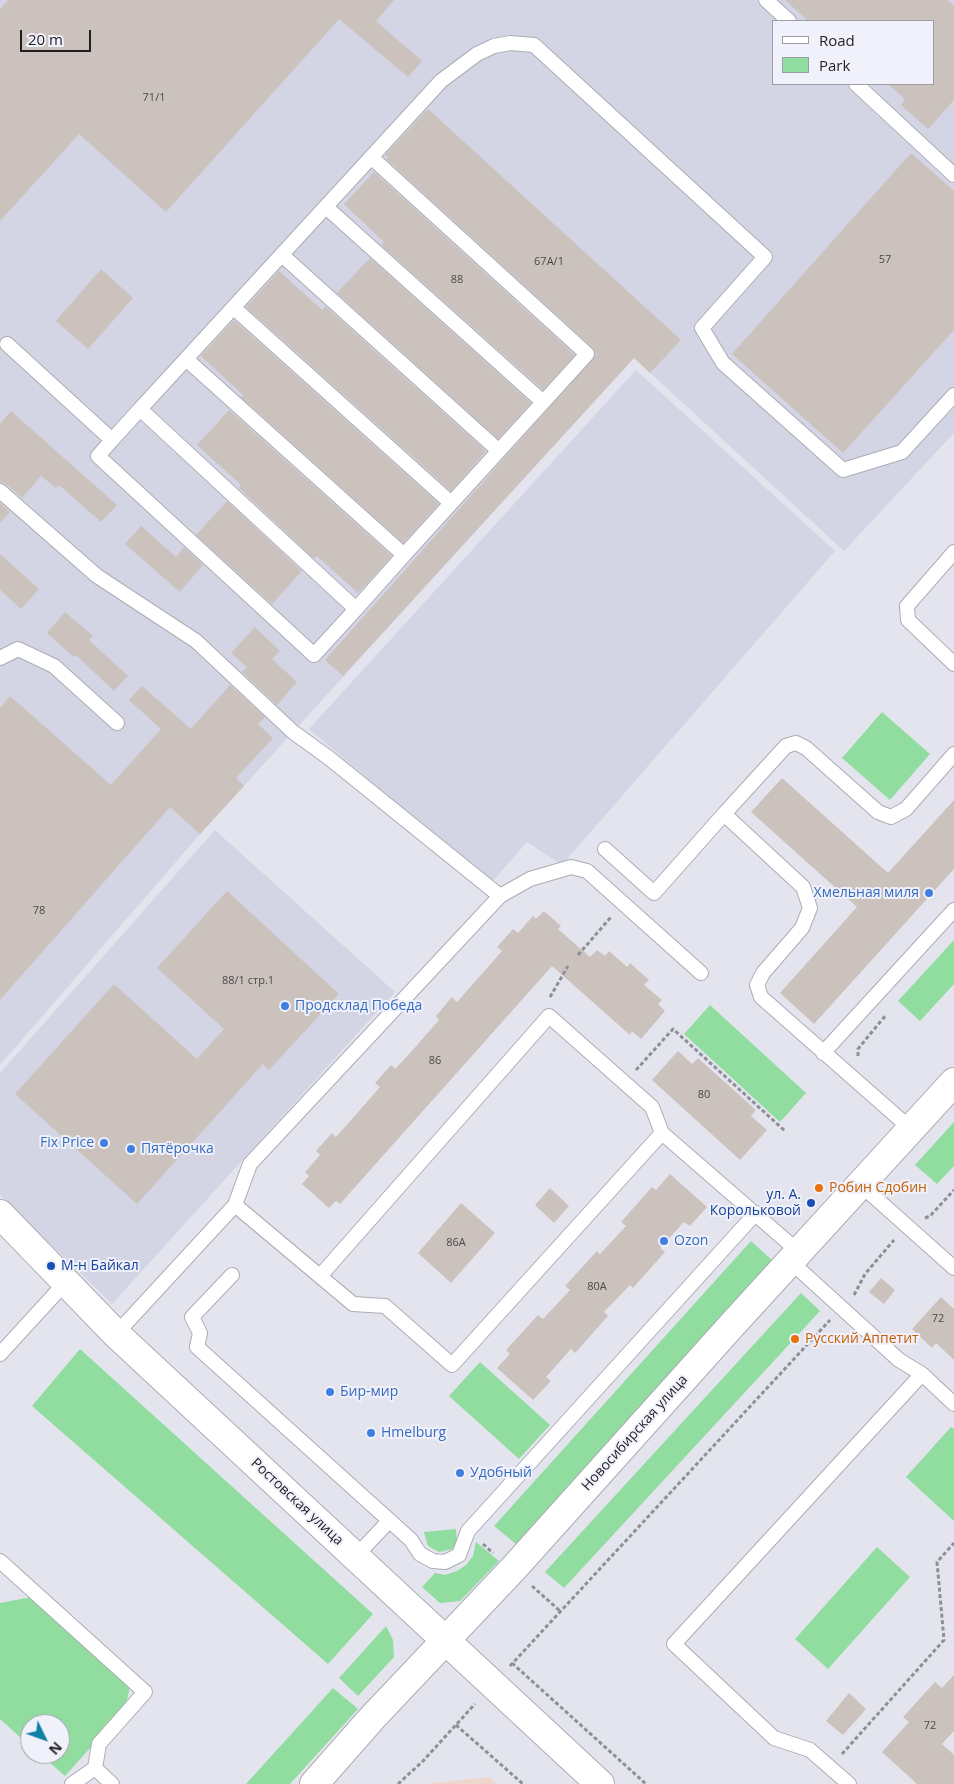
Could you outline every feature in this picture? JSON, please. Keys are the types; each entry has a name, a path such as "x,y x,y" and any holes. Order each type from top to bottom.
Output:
{"street":[{"name":"Новосибирская улица","path":"314,1784 373,1717 513,1570 954,1082"},
{"name":"Ростовская улица","path":"0,1214 116,1334 356,1556 445,1642 600,1784"}],"lane":[{"path":"766,0 788,20"},
{"path":"371,157 587,354 314,655 98,456 140,409 234,308 326,206 371,157 441,81 478,54 494,46 510,43 534,46 765,257 702,328 723,363 843,470 902,452 954,395"},
{"path":"857,85 954,175"},
{"path":"326,206 543,402"},
{"path":"282,255 498,451"},
{"path":"234,308 451,503"},
{"path":"7,344 112,440"},
{"path":"186,359 404,556"},
{"path":"140,409 356,609"},
{"path":"0,491 97,576 196,641 293,732 329,758 500,896"},
{"path":"954,552 907,606 908,620 954,664"},
{"path":"0,658 18,649 54,666 117,723"},
{"path":"605,849 654,893 786,746 796,743 806,748 878,812 891,817 906,809 954,754"},
{"path":"724,814 803,887 810,908 802,928 762,973 757,985 761,997 911,1129"},
{"path":"116,1334 235,1205 250,1164 500,896 530,879 571,867 587,871 701,973"},
{"path":"824,1053 954,910"},
{"path":"321,1276 549,1016 652,1107 662,1133 756,1214 794,1257 899,1360 922,1374 954,1404"},
{"path":"235,1205 353,1304 385,1306 452,1365 662,1133"},
{"path":"861,1185 954,1268"},
{"path":"232,1275 192,1317 200,1333 197,1347 389,1521 427,1558 439,1562 451,1560 459,1555 468,1531 756,1214"},
{"path":"0,1354 66,1282"},
{"path":"848,1784 810,1750 774,1738 674,1644 922,1374"},
{"path":"356,1556 389,1521"},
{"path":"0,1561 145,1692 99,1744 95,1768 72,1784"},
{"path":"95,1768 112,1784"}],"path":[{"path":"578,955 623,903"},
{"path":"547,1002 568,966"},
{"path":"858,1062 858,1050 892,1008"},
{"path":"630,1076 672,1029 785,1131"},
{"path":"930,1216 954,1190"},
{"path":"853,1295 865,1274"},
{"path":"398,1784 456,1725 835,1315"},
{"path":"830,1768 944,1640 937,1562 954,1543"},
{"path":"512,1663 646,1784"},
{"path":"456,1725 523,1784"}],"shaded area":[{"path":"0,0 954,0 954,433 844,551 634,358 200,834 0,1065"},
{"path":"636,370 835,551 562,865 527,842 491,883 309,729"},
{"path":"215,830 395,992 112,1304 0,1195 0,1073"},
{"path":"490,1777 497,1784 425,1784"}],"green space":[{"path":"882,712 930,754 890,800 842,758"},
{"path":"954,940 954,984 920,1021 898,1001"},
{"path":"710,1005 806,1093 780,1122 684,1034"},
{"path":"954,1122 954,1166 937,1184 915,1165"},
{"path":"751,1241 773,1261 516,1544 494,1526"},
{"path":"801,1293 820,1311 564,1588 545,1572"},
{"path":"80,1349 373,1614 328,1664 32,1406"},
{"path":"480,1362 550,1425 519,1459 449,1396"},
{"path":"951,1427 954,1429 954,1521 906,1477"},
{"path":"456,1529 457,1543 452,1549 439,1552 428,1546 424,1532"},
{"path":"476,1542 499,1561 460,1601 440,1603 422,1587 435,1573 445,1575 457,1571 466,1565 473,1556"},
{"path":"877,1547 910,1577 828,1669 795,1639"},
{"path":"32,1597 130,1686 125,1709 65,1776 51,1764 70,1764 70,1714 20,1714 20,1737 0,1719 0,1603"},
{"path":"386,1626 393,1640 394,1657 358,1696 339,1678"},
{"path":"333,1688 358,1709 290,1784 246,1784"}],"building":[{"path":"8,0 394,0 376,21 422,61 408,77 339,19 166,212 79,134 0,221 0,9"},
{"path":"785,0 947,0 954,6 954,100 928,129 901,105 905,99 889,85 934,85 934,20 807,20"},
{"path":"428,109 681,340 650,373 634,358 343,676 325,660 596,355 593,348 386,159 388,157 385,155"},
{"path":"911,153 954,191 954,330 843,453 732,354"},
{"path":"374,172 575,355 543,390 381,245 384,242 344,204"},
{"path":"370,258 531,403 498,439 337,293"},
{"path":"101,269 133,298 88,349 56,321"},
{"path":"279,271 322,310 325,306 486,451 451,491 246,307"},
{"path":"234,320 439,504 403,543 241,397 243,395 201,356"},
{"path":"229,410 392,556 358,593 317,556 314,559 239,488 241,485 197,445"},
{"path":"11,411 117,505 101,522 59,485 56,488 41,476 22,498 6,484 0,482 0,424"},
{"path":"227,501 302,571 272,604 196,535"},
{"path":"0,503 10,512 0,523"},
{"path":"141,526 176,557 184,547 203,565 180,592 125,544"},
{"path":"0,554 39,589 21,609 0,590"},
{"path":"65,612 93,636 89,640 128,676 114,691 76,655 74,657 47,633"},
{"path":"255,627 280,651 272,659 297,682 277,705 242,672 247,667 231,653"},
{"path":"230,685 265,717 258,724 273,738 236,778 244,786 200,834 170,807 0,1000 0,708 10,696 111,785 161,729 129,700 142,686 191,729"},
{"path":"782,778 888,873 954,800 954,869 814,1024 780,993 857,907 751,812"},
{"path":"227,891 339,994 269,1070 263,1064 137,1204 15,1094 114,984 197,1059 224,1029 157,968"},
{"path":"544,911 561,926 558,929 590,957 597,950 605,956 609,951 627,967 630,963 649,980 644,985 662,1000 658,1004 665,1011 641,1039 632,1031 630,1035 552,966 340,1204 336,1201 329,1208 302,1184 309,1176 305,1172 320,1155 316,1151 332,1133 336,1137 352,1119 380,1087 375,1083 391,1065 395,1069 411,1052 439,1020 436,1016 452,997 457,1002 502,951 497,947 513,929 518,933 533,916 536,919"},
{"path":"678,1051 692,1064 698,1058 756,1110 751,1116 767,1130 740,1160 652,1080"},
{"path":"670,1174 707,1207 690,1226 684,1222 660,1248 665,1252 633,1288 630,1285 604,1312 608,1316 575,1353 571,1349 546,1377 551,1381 533,1400 497,1368 510,1354 506,1350 538,1315 543,1319 570,1290 565,1286 597,1251 600,1254 626,1226 621,1222 652,1187 656,1190"},
{"path":"550,1188 569,1206 554,1223 535,1205"},
{"path":"461,1203 495,1233 451,1283 418,1253"},
{"path":"881,1278 895,1290 884,1304 869,1292"},
{"path":"941,1297 954,1309 954,1360 936,1343 932,1348 912,1329"},
{"path":"954,1675 954,1731 942,1744 954,1755 954,1784 917,1784 882,1752 909,1722 903,1717 935,1682 942,1688"},
{"path":"849,1693 866,1709 843,1735 826,1721"}],"place":[{"name":"Хмельная миля","path":"929,893"},
{"name":"Продсклад Победа","path":"285,1006"},
{"name":"Fix Price","path":"104,1143"},
{"name":"Пятёрочка","path":"131,1149"},
{"name":"Робин Сдобин","path":"819,1188"},
{"name":"ул. А. Корольковой","path":"811,1203"},
{"name":"Ozon","path":"664,1241"},
{"name":"М-н Байкал","path":"51,1266"},
{"name":"Русский Аппетит","path":"795,1339"},
{"name":"Бир-мир","path":"330,1392"},
{"name":"Hmelburg","path":"371,1433"},
{"name":"Удобный","path":"460,1473"}]}
